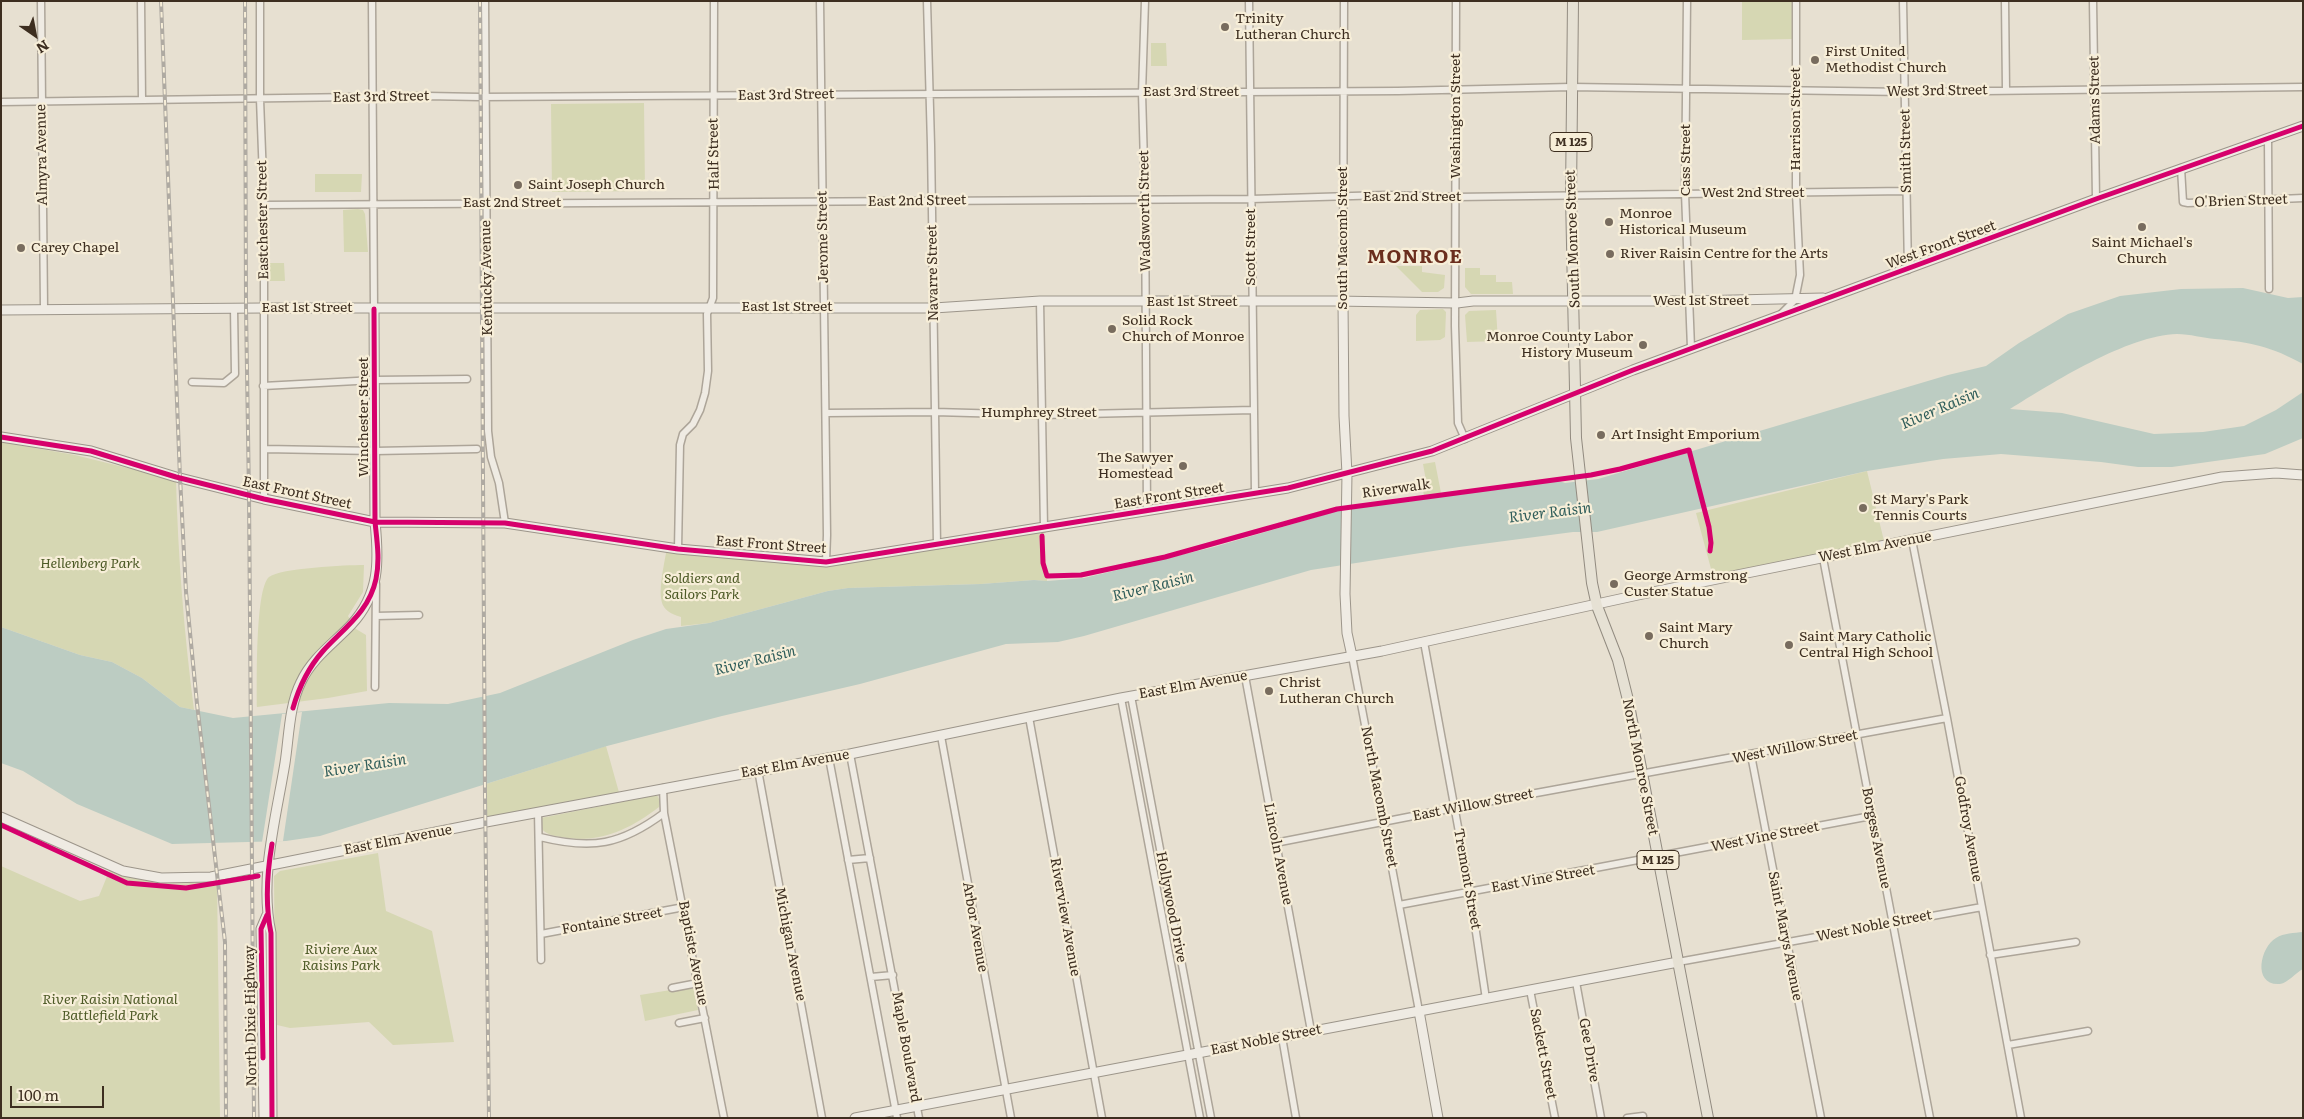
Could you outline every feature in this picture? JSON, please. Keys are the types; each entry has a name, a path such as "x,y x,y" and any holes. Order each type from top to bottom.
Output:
{"main road":[{"name":"South Monroe Street","path":"1573,1 1571,196 1575,393 1586,537"},
{"name":"North Monroe Street","path":"1586,537 1597,606 1623,678 1708,1118"}],"street":[{"name":"Almyra Avenue","path":"41,1 44,309"},
{"path":"141,1 142,100"},
{"name":"Eastchester Street","path":"260,1 260,99 264,205 264,498"},
{"name":"Winchester Street","path":"372,1 371,204 375,380 375,522 379,556 376,580 376,687"},
{"name":"Kentucky Avenue","path":"485,1 489,444 499,483 505,523"},
{"name":"Half Street","path":"678,549 680,445 683,434 693,424 700,410 705,393 708,371 706,314 713,298 714,1"},
{"name":"Jerome Street","path":"820,1 820,94 825,307 826,562"},
{"name":"Navarre Street","path":"927,1 937,545"},
{"name":"Wadsworth Street","path":"1145,1 1142,93 1145,199 1147,511"},
{"name":"Scott Street","path":"1249,1 1251,302 1255,493"},
{"name":"South Macomb Street","path":"1344,1 1342,197 1344,416 1347,474"},
{"name":"Washington Street","path":"1456,1 1457,303 1455,326 1458,423 1465,438"},
{"name":"Cass Street","path":"1687,1 1685,193 1691,348"},
{"name":"Harrison Street","path":"1795,300 1800,275 1796,193 1796,1"},
{"name":"Smith Street","path":"1903,1 1908,270"},
{"path":"2004,1 2006,90"},
{"name":"Adams Street","path":"2093,1 2096,199"},
{"name":"West 3rd Street","path":"1571,88 1905,92 2095,88 2303,87"},
{"name":"East 3rd Street","path":"1,102 371,97 1142,93 1571,88"},
{"name":"West Front Street","path":"1588,387 1691,348 1812,306 1828,297 1908,270 2180,168 2303,126"},
{"path":"2268,139 2269,289"},
{"name":"O'Brien Street","path":"2180,168 2183,202 2303,198"},
{"name":"West 2nd Street","path":"1571,196 1906,191"},
{"name":"East 2nd Street","path":"264,205 486,202 714,204 932,200 1251,200 1386,195 1456,197 1571,196"},
{"name":"West 1st Street","path":"1573,300 1690,302 1795,300 1828,297"},
{"name":"East 1st Street","path":"1,310 234,308 934,308 1040,301 1457,303 1473,301 1573,300"},
{"path":"1776,318 1795,300"},
{"path":"1040,301 1044,528"},
{"path":"192,382 224,383 235,374 234,308"},
{"path":"263,386 375,380 467,379"},
{"name":"East Front Street","path":"1,437 92,451 176,477 375,522 505,523 678,549 826,562 1288,488 1432,451 1588,387"},
{"name":"Humphrey Street","path":"826,413 935,412 1042,415 1253,410"},
{"path":"264,449 476,450"},
{"name":"West Elm Avenue","path":"1597,606 1638,595 2222,478 2276,473 2303,475"},
{"name":"North Macomb Street","path":"1347,474 1345,504 1347,633 1384,822 1438,1118"},
{"name":"Godfroy Avenue","path":"1912,540 2021,1118"},
{"name":"Borgess Avenue","path":"1823,558 1930,1118"},
{"name":"Winchester Street","path":"268,866 293,708 301,681 322,652 352,625 365,606 376,580"},
{"name":"East Elm Avenue","path":"1,817 123,871 146,876 195,879 662,788 850,754 1131,696 1352,656 1597,606"},
{"path":"376,616 419,615"},
{"name":"Tremont Street","path":"1424,642 1470,892 1486,998"},
{"name":"Lincoln Avenue","path":"1245,676 1311,1031"},
{"name":"Hollywood Drive","path":"1131,696 1211,1118"},
{"name":"Hollywood Drive","path":"1121,698 1200,1118"},
{"name":"Riverview Avenue","path":"1029,717 1102,1118"},
{"name":"West Willow Street","path":"1642,775 1947,718"},
{"name":"Arbor Avenue","path":"941,736 1010,1118"},
{"name":"Maple Boulevard","path":"850,754 919,1118"},
{"name":"Saint Marys Avenue","path":"1751,755 1820,1118"},
{"name":"Maple Boulevard","path":"829,758 896,1114"},
{"name":"Michigan Avenue","path":"758,770 822,1118"},
{"name":"East Willow Street","path":"1276,843 1454,808 1642,775"},
{"name":"Baptiste Avenue","path":"662,788 664,813 724,1118"},
{"path":"538,812 540,836 541,960"},
{"path":"540,836 580,844 612,842 630,835 664,813"},
{"name":"West Vine Street","path":"1658,858 1871,816"},
{"path":"848,860 870,858"},
{"name":"East Vine Street","path":"1399,905 1658,858"},
{"name":"North Dixie Highway","path":"268,866 267,915 271,933 272,1118"},
{"name":"Fontaine Street","path":"541,934 684,907"},
{"name":"West Noble Street","path":"1678,962 1894,925 1934,914 1982,907"},
{"name":"North Dixie Highway","path":"264,1118 261,929 267,915"},
{"path":"1990,955 2076,942"},
{"name":"East Noble Street","path":"855,1118 896,1114 916,1108 1198,1052 1678,962"},
{"name":"Maple Boulevard","path":"871,977 893,975"},
{"name":"Gee Drive","path":"1576,982 1601,1118"},
{"path":"672,988 698,983"},
{"name":"Sackett Street","path":"1530,990 1555,1118"},
{"path":"679,1023 705,1018"},
{"path":"2008,1045 2088,1031"},
{"path":"1282,1036 1296,1118"},
{"path":"1627,1118 1643,1116"}],"green space":[{"path":"1742,1 1793,1 1793,39 1742,40"},
{"path":"1151,43 1166,43 1167,66 1151,66"},
{"path":"644,103 645,191 552,192 551,104"},
{"path":"315,174 362,174 361,192 315,192"},
{"path":"343,210 363,210 365,214 368,252 344,252"},
{"path":"267,263 284,263 285,281 267,281"},
{"path":"1396,266 1422,266 1422,272 1445,275 1444,288 1438,292 1422,292"},
{"path":"1465,268 1480,268 1480,275 1496,275 1496,282 1512,282 1513,294 1471,294 1465,287"},
{"path":"1443,309 1446,312 1445,337 1440,340 1416,341 1416,315 1420,310"},
{"path":"1496,310 1498,341 1467,342 1465,315 1469,311"},
{"name":"Hellenberg Park","path":"1,442 75,455 176,480 182,595 194,710 180,707 142,678 112,662 80,655 1,627"},
{"path":"1435,462 1441,493 1424,495 1422,487 1427,486 1423,464"},
{"path":"1867,471 1885,545 1714,580 1696,513"},
{"name":"Soldiers and Sailors Park","path":"1044,528 1047,581 848,588 828,591 709,623 681,626 681,617 668,611 662,602 661,587 667,547 826,562"},
{"path":"364,565 363,592 348,616 356,629 366,635 367,691 257,707 259,618 264,585 269,577 299,569"},
{"path":"606,746 620,796 486,822 486,784"},
{"path":"657,795 660,801 659,807 625,828 601,837 575,839 558,837 547,833 541,827 541,818"},
{"name":"Riviere Aux Raisins Park","path":"378,853 386,911 432,931 454,1042 393,1045 369,1022 290,1028 277,1025 274,876 280,871"},
{"name":"River Raisin National Battlefield Park","path":"1,866 80,901 99,896 110,869 136,878 162,883 217,880 220,1118 1,1118"},
{"path":"689,987 694,989 698,1010 645,1021 640,995"}],"water":[{"name":"River Raisin","path":"2243,288 2288,298 2303,297 2303,364 2271,349 2240,342 2182,334 2157,336 2136,342 2091,362 2010,409 2062,413 2154,434 2203,432 2244,426 2276,410 2303,392 2303,438 2265,454 2172,467 2138,467 2001,454 1943,459 1867,471 1597,532 1573,532 1459,547 1311,570 1084,636 1058,642 1006,644 860,684 722,716 607,746 320,836 286,841 172,844 77,804 23,771 1,763 1,627 80,655 112,662 142,678 180,707 233,718 389,703 448,704 500,693 633,640 666,629 709,623 828,591 848,588 981,584 1084,578 1214,547 1337,511 1559,481 1565,483 1598,479 1948,375 1986,366 2019,343 2068,314 2120,296 2181,289"},
{"path":"2303,932 2303,969 2289,980 2280,984 2271,983 2265,979 2262,973 2263,957 2270,943 2282,935"}],"pier":[{"path":"302,712 283,841 262,842 282,714"}],"railway":[{"path":"161,1 186,592 225,942 226,1118"},
{"path":"245,1 254,1118"},
{"path":"480,1 489,1118"}],"cycle path":[{"path":"1,437 91,451 176,477 264,499 375,522 505,523 678,549 826,562 1288,488 1432,451 1633,370 2096,199 2303,126"},
{"path":"293,708 308,671 323,651 362,610 373,591 376,579 378,558 375,522 374,309"},
{"name":"Riverwalk","path":"1042,536 1043,563 1047,576 1081,575 1165,557 1337,509 1591,475 1689,450 1709,527 1710,551"},
{"path":"1,825 127,883 186,888 258,876"},
{"path":"272,844 267,900 271,933 272,1118"},
{"path":"263,1058 261,929 267,915"}],"place":[{"name":"Trinity Lutheran Church","path":"1225,27"},
{"name":"First United Methodist Church","path":"1815,60"},
{"name":"Saint Joseph Church","path":"518,185"},
{"name":"Monroe Historical Museum","path":"1609,222"},
{"name":"Saint Michael's Church","path":"2142,227"},
{"name":"Carey Chapel","path":"21,248"},
{"name":"River Raisin Centre for the Arts","path":"1610,254"},
{"name":"Solid Rock Church of Monroe","path":"1112,329"},
{"name":"Monroe County Labor History Museum","path":"1643,345"},
{"name":"Art Insight Emporium","path":"1601,435"},
{"name":"The Sawyer Homestead","path":"1183,466"},
{"name":"St Mary's Park Tennis Courts","path":"1863,508"},
{"name":"George Armstrong Custer Statue","path":"1614,584"},
{"name":"Saint Mary Church","path":"1649,636"},
{"name":"Saint Mary Catholic Central High School","path":"1789,645"},
{"name":"Christ Lutheran Church","path":"1269,691"}],"district":[{"name":"MONROE","path":"1415,257"}]}
